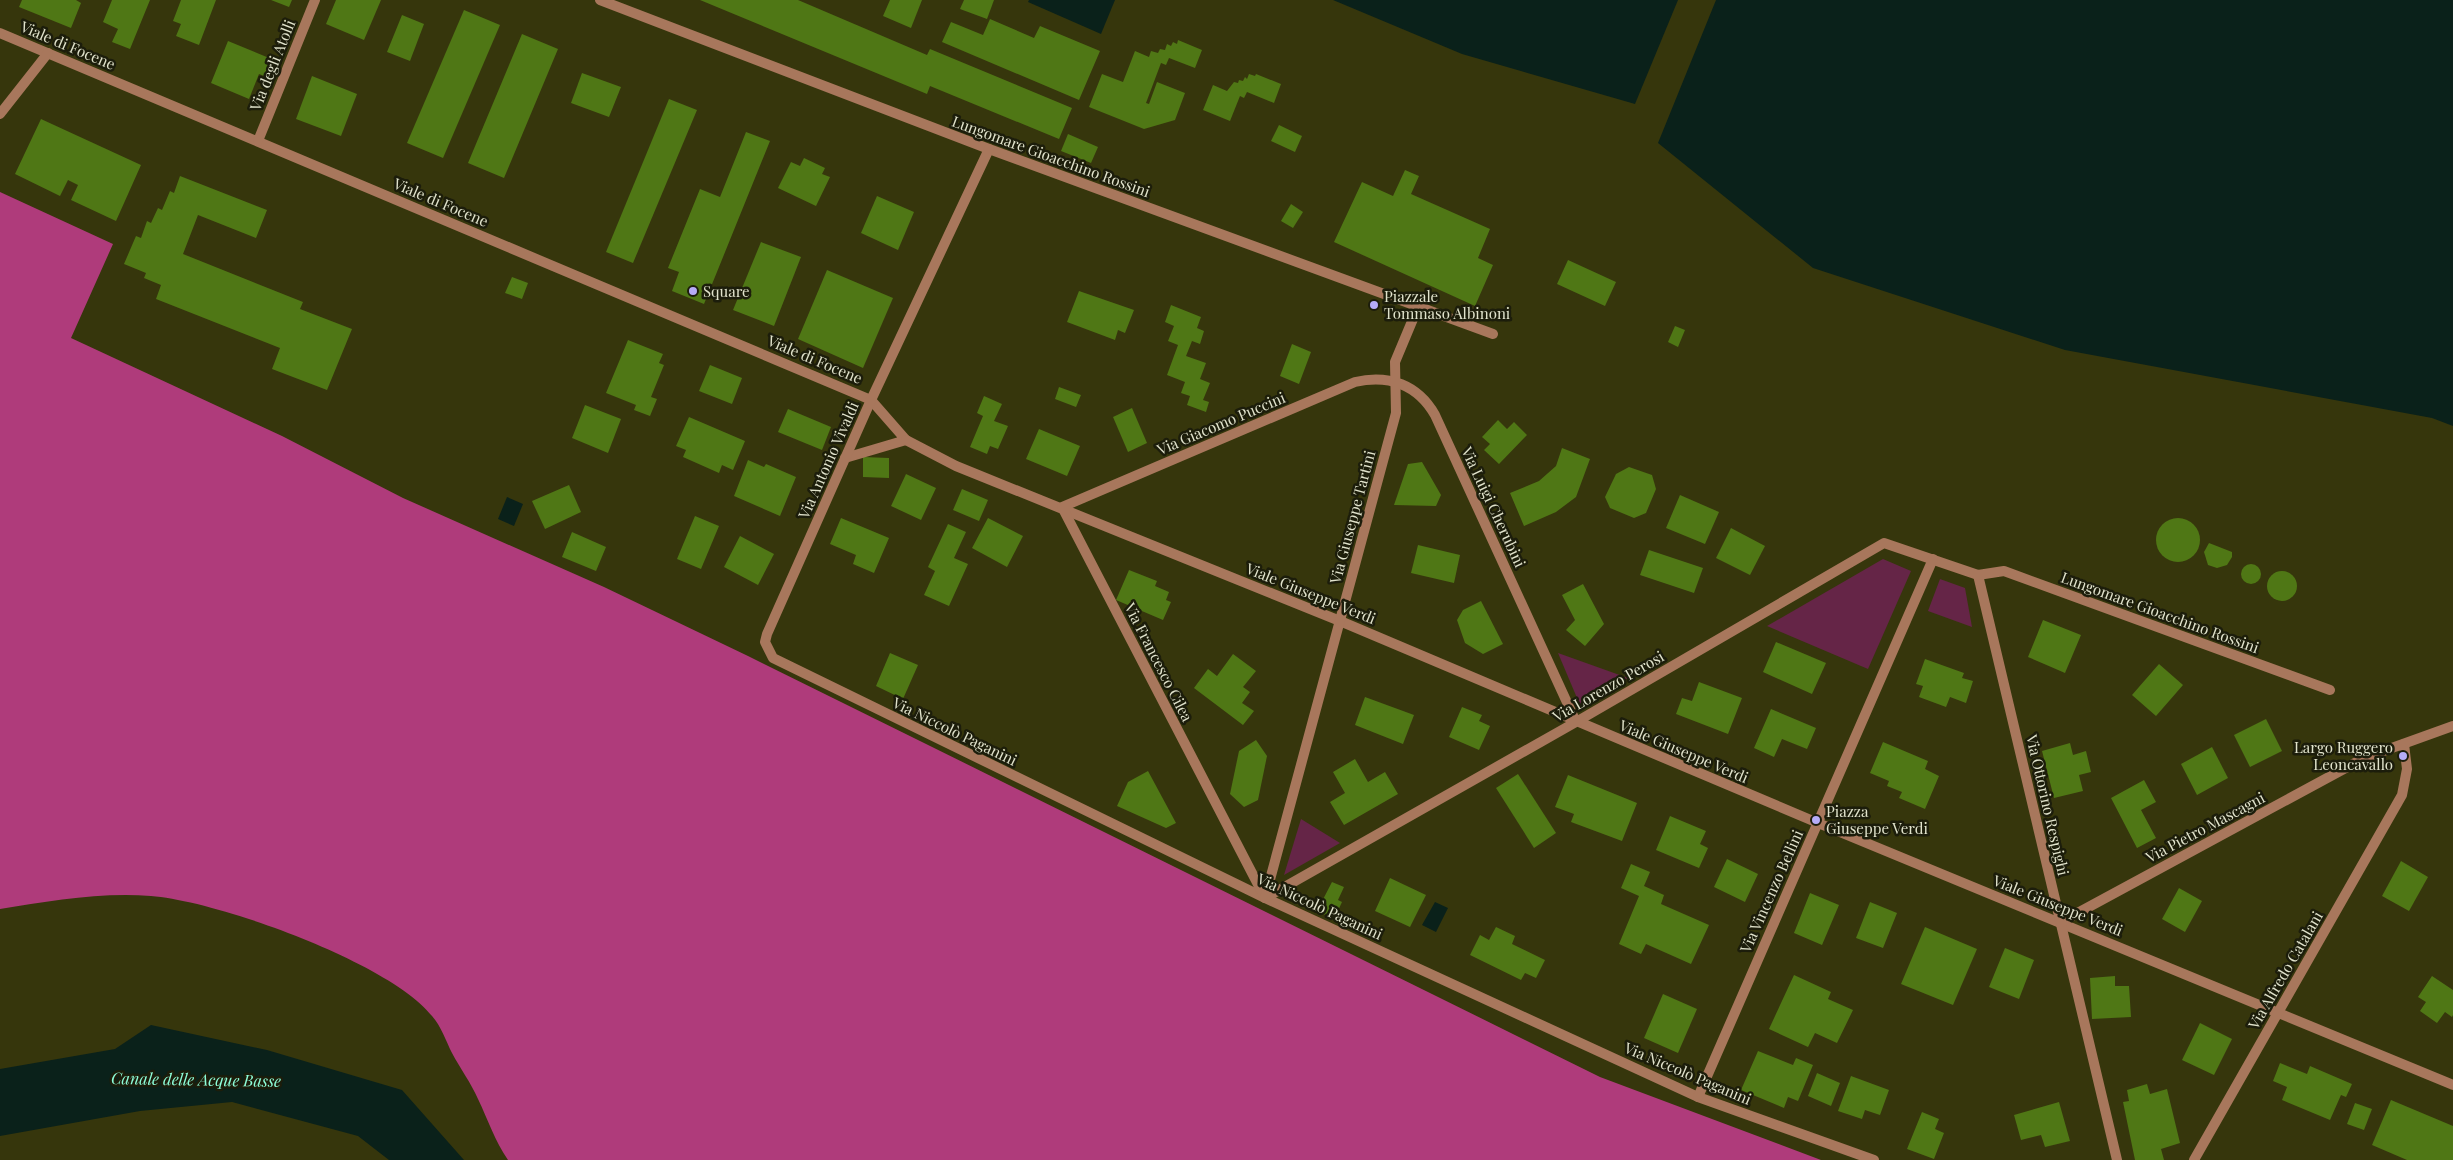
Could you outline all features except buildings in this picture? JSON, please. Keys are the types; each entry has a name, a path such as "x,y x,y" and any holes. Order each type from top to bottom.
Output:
{"street":[{"name":"Via degli Atolli","path":"258,141 315,0"},
{"name":"Lungomare Gioacchino Rossini","path":"600,0 989,149 1493,334"},
{"name":"Viale di Focene","path":"0,33 871,400"},
{"path":"0,114 48,53"},
{"name":"Via Antonio Vivaldi","path":"767,650 765,642 767,634 871,400 989,149"},
{"path":"1395,382 1395,362 1418,307"},
{"name":"Via Giacomo Puccini","path":"1062,507 1355,382 1376,379 1395,382"},
{"name":"Via Giuseppe Tartini","path":"1265,898 1396,413 1395,382"},
{"name":"Via Luigi Cherubini","path":"1395,382 1416,390 1430,406 1576,722"},
{"path":"845,458 906,440 871,400"},
{"name":"Viale Giuseppe Verdi","path":"906,440 956,466 1062,507 1340,621 1818,823 2453,1085"},
{"name":"Via Francesco Cilea","path":"1062,507 1265,898"},
{"name":"Via Lorenzo Perosi","path":"1265,898 1576,722 1884,543 1933,560"},
{"path":"1933,560 1978,574"},
{"name":"Via Vincenzo Bellini","path":"1698,1097 1933,560"},
{"name":"Lungomare Gioacchino Rossini","path":"1978,574 2004,571 2330,690"},
{"name":"Via Ottorino Respighi","path":"1978,574 2117,1160"},
{"name":"Via Niccolò Paganini","path":"767,650 781,664 1265,898 1698,1097 1874,1160"},
{"path":"2404,744 2432,732 2453,726"},
{"name":"Via Pietro Mascagni","path":"2061,922 2364,758 2404,744"},
{"name":"Via Alfredo Catalani","path":"2194,1160 2402,795 2407,769 2404,744"}],"shaded area":[{"path":"0,192 113,244 71,338 282,436 403,498 604,587 748,656 1600,1077 1821,1160 508,1160 495,1138 472,1087 432,1016 411,996 380,976 343,956 259,922 181,900 151,896 113,895 56,900 0,909"},
{"path":"1883,559 1911,571 1868,669 1767,626"},
{"path":"1940,579 1965,588 1972,627 1928,611"},
{"path":"1558,653 1628,678 1580,705"},
{"path":"1301,819 1340,843 1284,875"}],"water":[{"path":"1029,0 1115,0 1101,34 1028,2"},
{"path":"1333,0 1678,0 1635,104 1462,54"},
{"path":"1716,0 2453,0 2453,426 2432,418 2065,350 1813,268 1658,143"},
{"path":"507,497 523,504 514,526 498,519"},
{"path":"1435,902 1448,908 1436,932 1422,925"},
{"name":"Canale delle Acque Basse","path":"151,1025 267,1050 402,1090 464,1160 389,1160 358,1136 232,1102 140,1111 0,1136 0,1069 115,1049"}],"place":[{"name":"Square","path":"693,291"},
{"name":"Piazzale Tommaso Albinoni","path":"1374,305"},
{"name":"Largo Ruggero Leoncavallo","path":"2403,756"},
{"name":"Piazza Giuseppe Verdi","path":"1816,820"}]}
